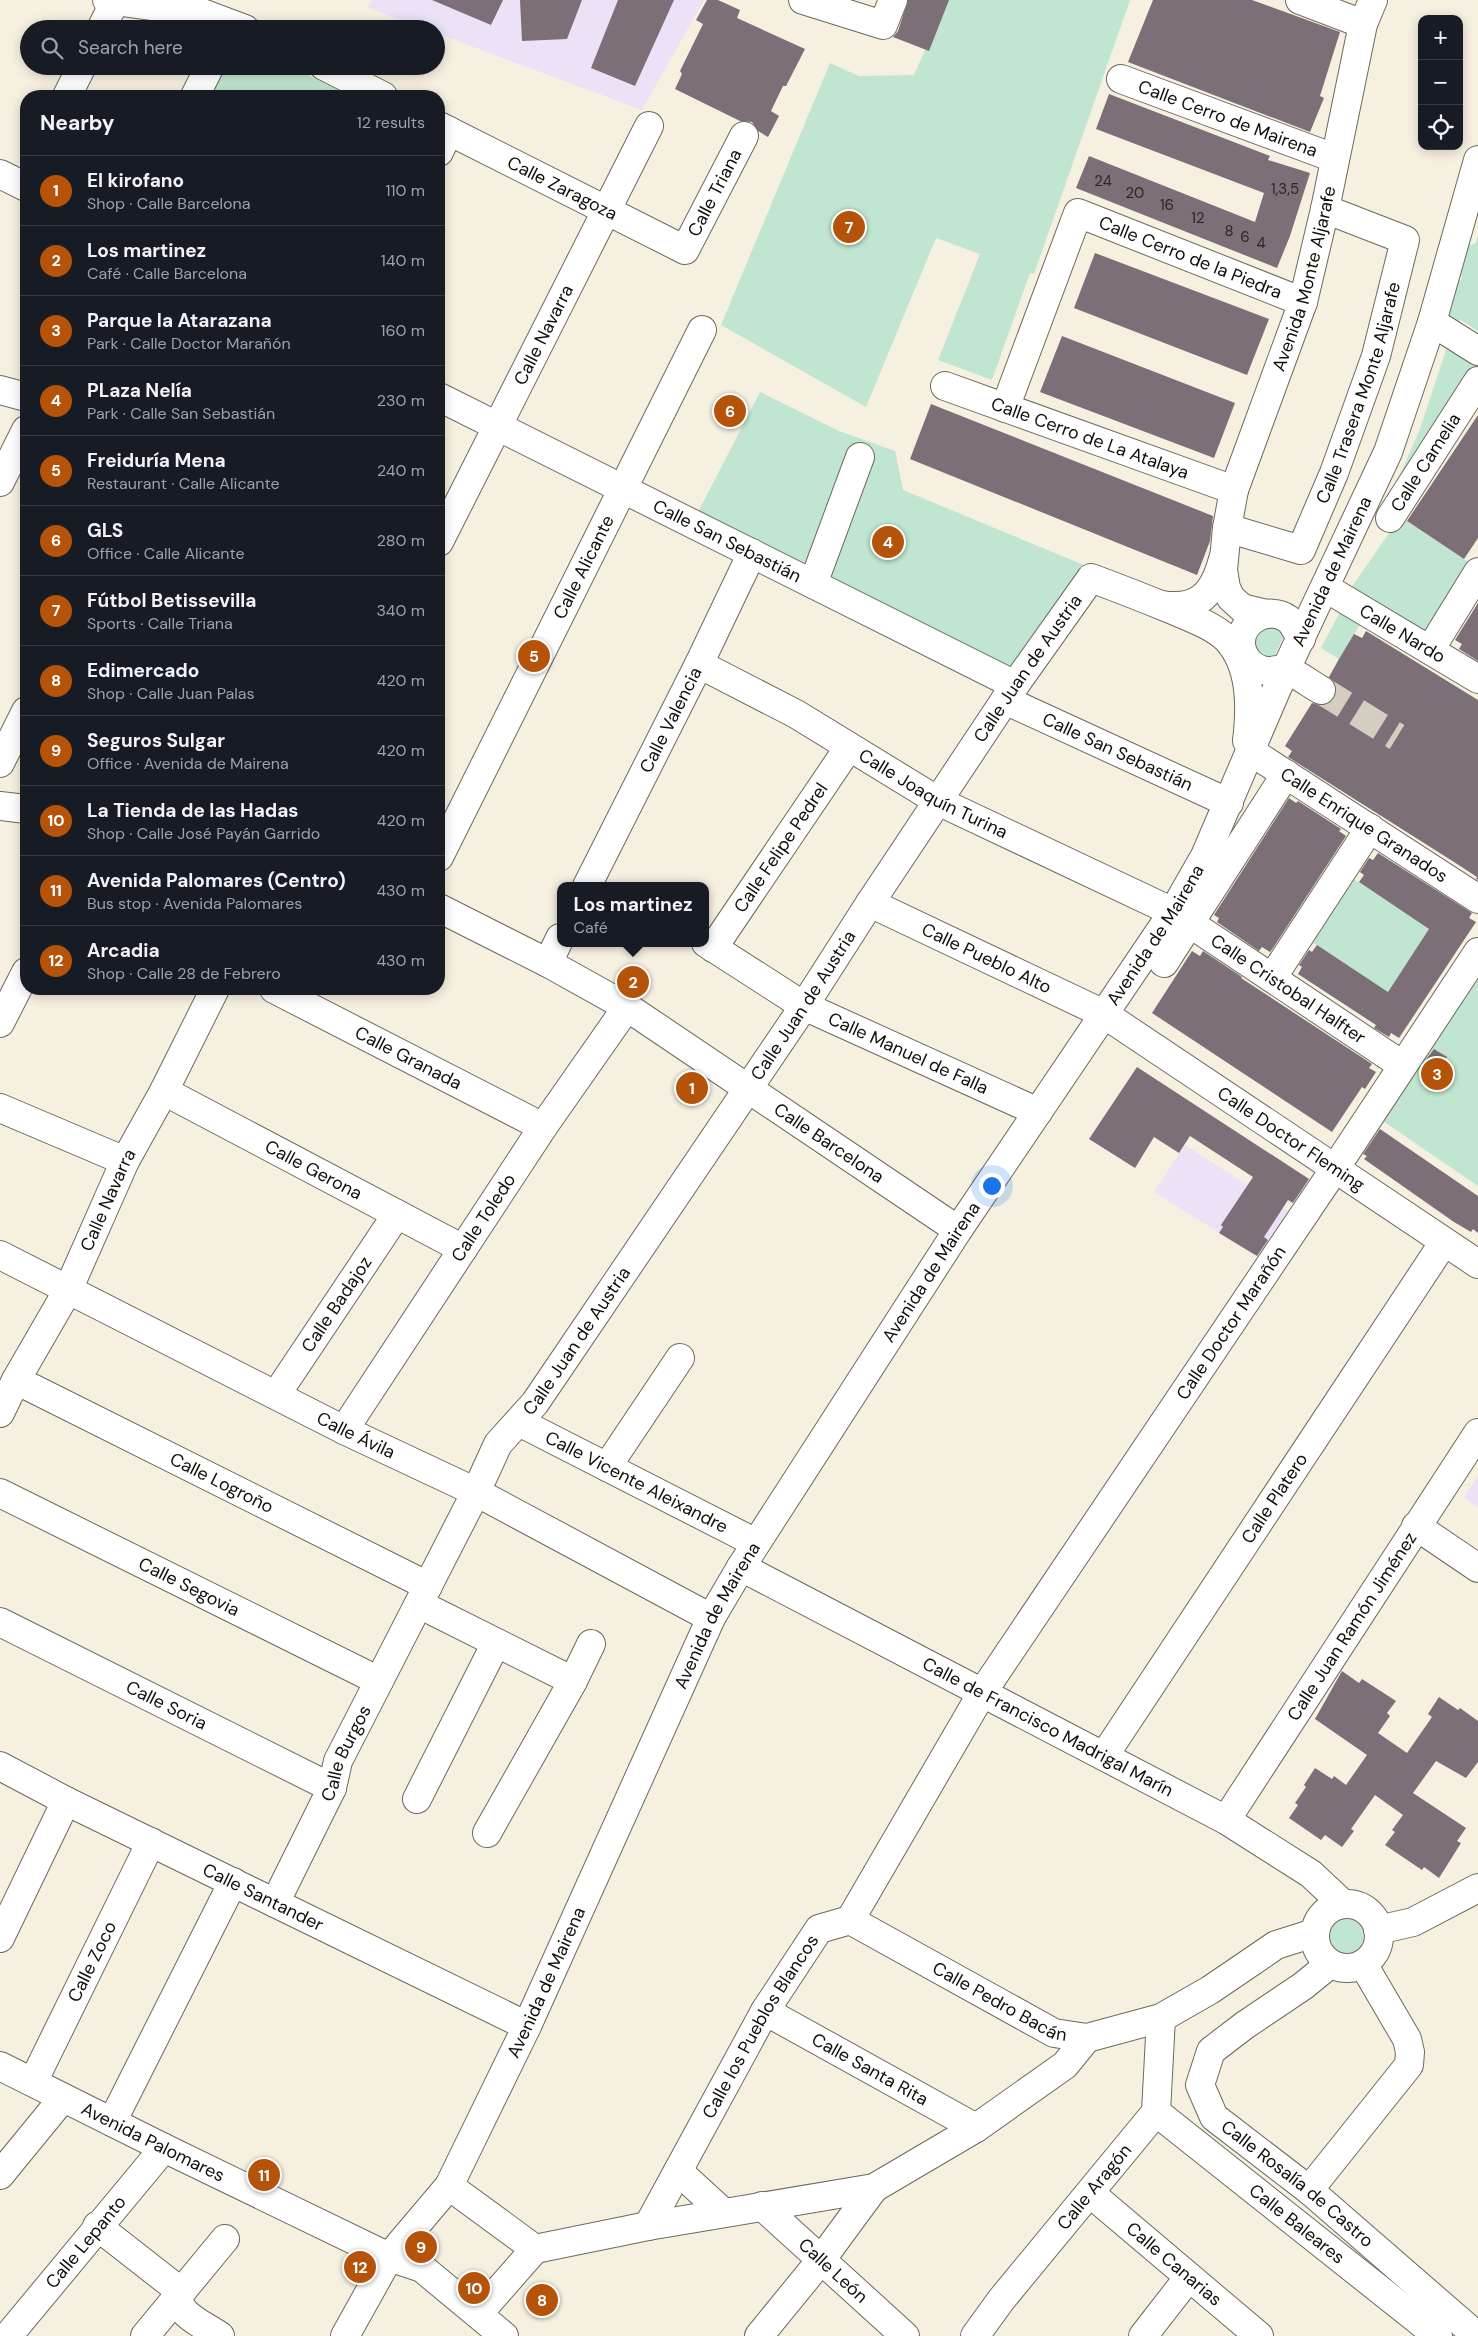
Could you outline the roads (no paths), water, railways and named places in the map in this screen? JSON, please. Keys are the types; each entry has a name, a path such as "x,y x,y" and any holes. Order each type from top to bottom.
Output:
{"street":[{"path":"104,20 111,0 204,6 225,20"},
{"path":"803,0 883,25 893,0"},
{"path":"1300,0 1368,12"},
{"name":"Avenida Monte Aljarafe","path":"1225,541 1234,490 1303,302 1368,12"},
{"path":"70,90 78,75"},
{"path":"198,90 206,75"},
{"path":"332,75 343,87 356,90"},
{"name":"Calle Cerro de Mairena","path":"1121,79 1334,158"},
{"name":"Calle Navarra","path":"445,530 649,126"},
{"name":"Calle Triana","path":"686,250 744,136"},
{"name":"Calle Zaragoza","path":"445,137 606,210 686,250"},
{"name":"Avenida de Mairena","path":"344,2336 389,2257 449,2186 527,2026 711,1618 741,1566 958,1230 1104,1014 1181,918 1205,856 1286,669 1326,588 1388,452 1432,322 1478,160"},
{"name":"Calle Trasera Monte Aljarafe","path":"1225,541 1301,550 1334,473 1376,356 1405,240 1325,209"},
{"name":"Calle Cerro de la Piedra","path":"1005,408 1078,213 1303,302"},
{"path":"1432,322 1478,351"},
{"name":"Calle Alicante","path":"445,845 702,330"},
{"name":"Calle Camelia","path":"1390,518 1478,381"},
{"name":"Calle Cerro de La Atalaya","path":"945,386 1234,490"},
{"path":"0,390 20,395"},
{"name":"Calle San Sebastián","path":"445,400 813,584 1010,693 1230,802"},
{"path":"0,482 20,442"},
{"path":"813,584 860,456"},
{"path":"1225,541 1214,593 1217,623 1236,649 1243,667 1250,705 1245,764"},
{"path":"1225,541 1223,570 1226,588 1231,598 1254,611"},
{"name":"Calle Valencia","path":"589,882 699,664 752,553"},
{"path":"1430,650 1478,572"},
{"name":"Calle Juan de Austria","path":"476,1492 498,1444 535,1403 804,1006 1010,693 1091,578 1206,624 1236,649"},
{"name":"Calle Nardo","path":"1326,588 1478,679"},
{"path":"1158,604 1187,605 1214,593 1254,611 1274,614 1288,619 1301,639"},
{"path":"1236,649 1243,651 1242,637 1248,624 1253,619 1254,611"},
{"path":"1236,649 1263,670 1286,669 1321,690"},
{"name":"Calle Joaquín Turina","path":"699,664 796,714 938,801 1181,918"},
{"path":"0,763 20,723"},
{"name":"Calle Felipe Pedrel","path":"709,945 849,747"},
{"name":"Calle Enrique Granados","path":"1245,764 1286,774 1478,899"},
{"path":"1164,962 1181,918 1286,774"},
{"path":"0,806 20,808"},
{"path":"1272,978 1370,828"},
{"name":"Calle Pueblo Alto","path":"870,903 1104,1014"},
{"name":"Calle Barcelona","path":"445,911 548,963 627,1007 749,1087 958,1230"},
{"name":"Calle Cristobal Halfter","path":"1181,918 1402,1065"},
{"path":"548,963 557,944"},
{"name":"Calle Manuel de Falla","path":"709,945 804,1006 1038,1112"},
{"name":"Calle Doctor Marañón","path":"982,1693 1336,1167 1478,952"},
{"path":"0,1023 20,984"},
{"name":"Calle Navarra","path":"0,1413 16,1380 68,1290 124,1161 164,1091 212,995"},
{"name":"Calle Granada","path":"286,995 543,1126"},
{"name":"Calle Toledo","path":"344,1430 543,1126 627,1007"},
{"name":"Calle Doctor Fleming","path":"1104,1014 1336,1167 1478,1264"},
{"name":"Calle Gerona","path":"164,1091 463,1249"},
{"path":"0,1108 124,1161"},
{"name":"Calle Badajoz","path":"276,1395 397,1214"},
{"name":"Calle Platero","path":"1104,1756 1444,1242"},
{"name":"Calle Ávila","path":"0,1255 344,1430 476,1492 711,1618"},
{"path":"607,1467 680,1358"},
{"name":"Calle Logroño","path":"16,1380 423,1595"},
{"name":"Calle Vicente Aleixandre","path":"519,1422 756,1543"},
{"name":"Calle Juan Ramón Jiménez","path":"1226,1820 1478,1433"},
{"name":"Calle Burgos","path":"275,1903 332,1788 338,1761 476,1492"},
{"name":"Calle Segovia","path":"0,1493 379,1681"},
{"path":"1416,1526 1478,1568"},
{"name":"Calle de Francisco Madrigal Marín","path":"741,1566 1226,1820 1311,1874 1344,1904"},
{"path":"423,1595 496,1643 574,1681"},
{"name":"Calle Soria","path":"0,1622 332,1788"},
{"path":"417,1799 496,1643"},
{"path":"487,1833 574,1681 591,1644"},
{"path":"850,1920 982,1693"},
{"name":"Calle Santander","path":"0,1766 66,1801 527,2026"},
{"path":"0,1938 66,1801"},
{"name":"Calle Zoco","path":"33,2082 151,1842"},
{"path":"112,2122 233,1882"},
{"path":"1378,1930 1413,1922 1478,1888"},
{"path":"1344,1904 1362,1908 1375,1921 1378,1930 1376,1950 1371,1958 1363,1964 1346,1969 1330,1964 1317,1951 1314,1933 1316,1924 1327,1910 1344,1904"},
{"name":"Calle los Pueblos Blancos","path":"648,2226 765,2011 819,1929 850,1920"},
{"name":"Calle Pedro Bacán","path":"850,1920 1054,2033 1087,2038 1161,2018 1210,1990 1276,1945 1314,1933"},
{"name":"Calle Rosalía de Castro","path":"1330,1964 1303,1986 1245,2024 1211,2051 1200,2085 1214,2117 1309,2190 1472,2331"},
{"path":"1309,2190 1409,2065 1410,2052 1407,2039 1363,1964"},
{"name":"Calle Santa Rita","path":"765,2011 976,2128"},
{"path":"1156,2112 1161,2018"},
{"path":"478,2314 535,2249 648,2226 874,2188 976,2128 1065,2065 1087,2038"},
{"name":"Avenida Palomares","path":"0,2066 389,2257 422,2268 504,2336"},
{"path":"0,2174 63,2098"},
{"name":"Calle Aragón","path":"974,2336 1156,2112"},
{"name":"Calle Baleares","path":"1156,2112 1438,2336"},
{"name":"Calle Lepanto","path":"8,2336 97,2226 164,2148"},
{"path":"678,2171 724,2213"},
{"path":"449,2186 535,2249"},
{"path":"759,2336 821,2260 874,2188"},
{"name":"Calle Canarias","path":"1090,2193 1258,2336"},
{"name":"Calle León","path":"762,2206 905,2336"},
{"path":"97,2226 174,2287 176,2299 181,2310 220,2336"},
{"path":"145,2336 225,2239"},
{"path":"1143,2336 1189,2277"}],"tunnel":[{"path":"1321,690 1397,737"}],"place":[{"name":"Fútbol Betissevilla","path":"849,227"},
{"name":"GLS","path":"730,411"},
{"name":"PLaza Nelía","path":"888,542"},
{"name":"Freiduría Mena","path":"534,656"},
{"name":"Los martinez","path":"633,982"},
{"name":"Parque la Atarazana","path":"1437,1074"},
{"name":"El kirofano","path":"692,1088"},
{"name":"Avenida Palomares (Centro)","path":"264,2175"},
{"name":"Seguros Sulgar","path":"421,2247"},
{"name":"Arcadia","path":"360,2267"},
{"name":"La Tienda de las Hadas","path":"474,2288"},
{"name":"Edimercado","path":"542,2300"}]}
